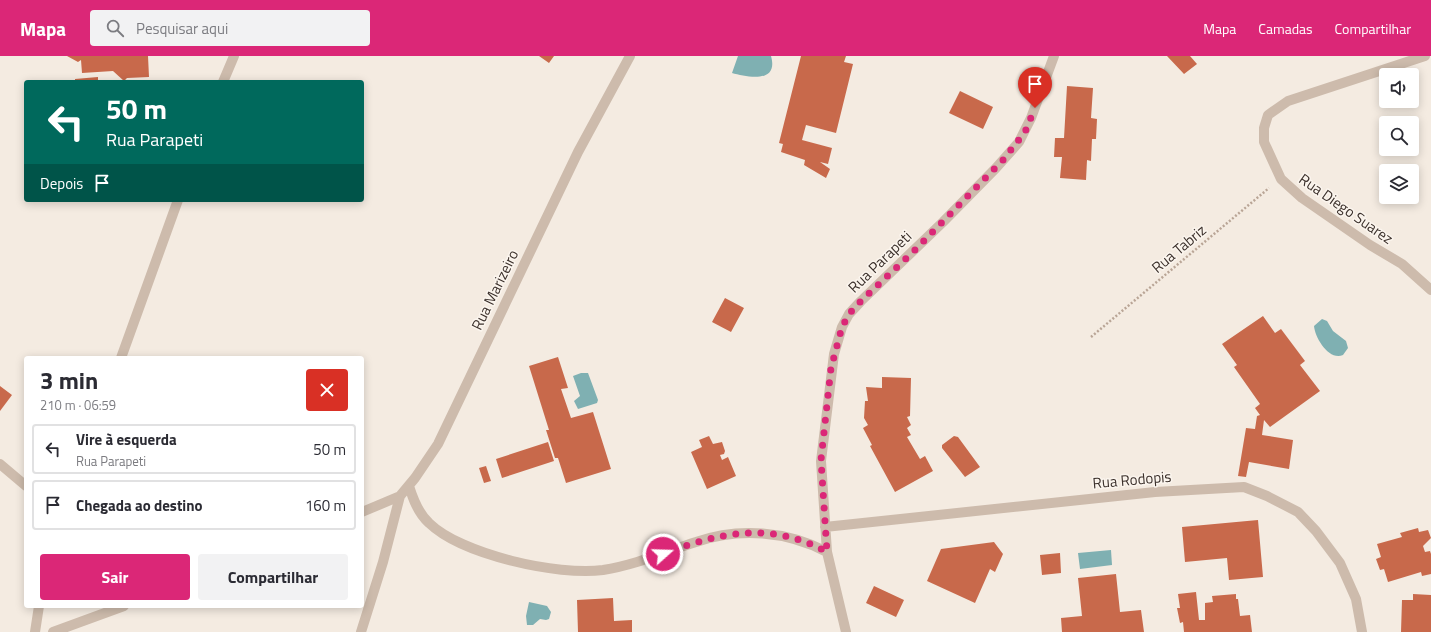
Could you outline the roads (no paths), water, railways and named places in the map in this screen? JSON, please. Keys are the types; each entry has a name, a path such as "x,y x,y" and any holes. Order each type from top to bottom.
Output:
{"street":[{"path":"224,80 234,56"},
{"name":"Rua Marizeiro","path":"364,511 400,496 409,486 447,428 578,152 630,56"},
{"name":"Rua Parapeti","path":"827,552 821,460 831,368 842,327 849,314 861,301 943,222 996,168 1019,142 1031,118 1054,56"},
{"name":"Rua Diego Suarez","path":"1425,56 1288,101 1268,115 1264,128 1264,142 1281,179 1302,198 1411,271 1431,290"},
{"path":"122,356 177,202"},
{"path":"0,464 24,484"},
{"path":"409,486 420,513 429,523 443,533 488,553 544,568 575,571 608,569 627,565 697,541 741,532 792,538 816,546 827,552 846,632"},
{"name":"Rua Rodopis","path":"825,527 1155,492 1244,487 1267,496 1298,512 1316,531 1340,563 1356,599 1362,632"},
{"path":"361,632 383,562 400,496"},
{"path":"35,632 39,608"},
{"path":"53,632 119,608"}],"water":[{"path":"738,56 771,56 772,65 770,71 766,75 753,77 732,73"},
{"path":"1322,319 1327,321 1333,331 1346,341 1348,348 1343,355 1333,355 1328,352 1320,342 1314,326"},
{"path":"581,373 588,373 598,400 597,403 578,409 574,401 580,396 573,376"},
{"path":"1111,550 1112,565 1080,569 1078,553"},
{"path":"529,602 547,606 551,612 549,619 540,619 533,625 527,625 526,616"}]}
